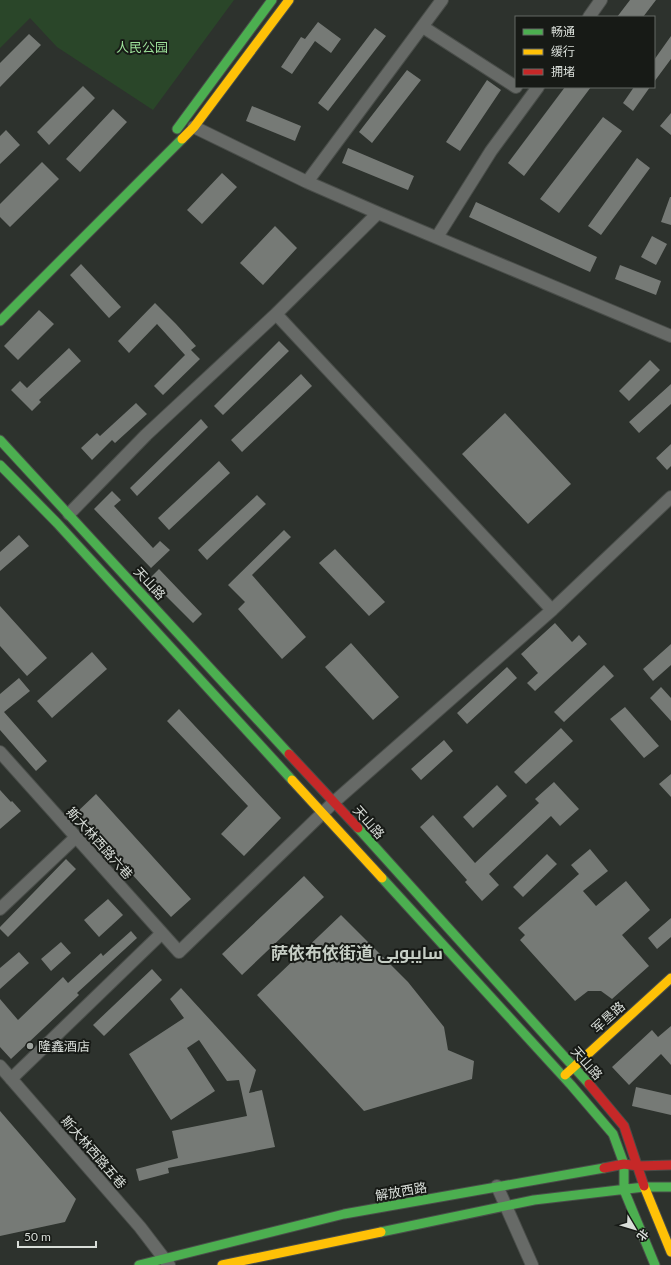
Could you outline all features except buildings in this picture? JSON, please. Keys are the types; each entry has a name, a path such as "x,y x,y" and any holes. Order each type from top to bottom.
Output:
{"main road":[{"path":"170,136 182,125 272,0"},
{"path":"0,321 194,127 290,0"},
{"name":"天山路","path":"0,440 334,802 573,1067 584,1073 624,1126 644,1187 671,1252"},
{"name":"天山路","path":"0,465 57,523 563,1076 613,1134 624,1164 624,1190 655,1265"},
{"name":"军垦路","path":"563,1076 671,978"},
{"path":"571,1085 584,1073"},
{"name":"解放西路","path":"139,1265 166,1262 344,1214 624,1164 638,1166 671,1165"},
{"path":"222,1265 534,1200 644,1187 671,1187"}],"street":[{"path":"308,182 442,0"},
{"path":"590,16 601,0"},
{"path":"423,27 515,86"},
{"path":"437,237 491,151 534,92 520,88"},
{"path":"194,127 308,182 378,213 671,336"},
{"path":"69,514 146,435 276,314 378,213"},
{"path":"276,314 552,610"},
{"path":"323,814 334,802 552,610 671,497"},
{"name":"斯大林西路六巷","path":"0,752 179,952 323,814"},
{"path":"0,909 76,837"},
{"path":"11,1079 162,934"},
{"name":"斯大林西路五巷","path":"0,1066 140,1227 166,1262"},
{"path":"497,1186 532,1265"}],"green space":[{"name":"人民公园","path":"0,0 234,0 153,110 57,47 30,18 0,48"}],"traffic: fast":[{"path":"177,129 272,0"},
{"path":"0,321 182,139"},
{"path":"0,440 289,754"},
{"path":"0,465 57,523 292,780"},
{"path":"358,828 589,1084"},
{"path":"382,878 571,1085 613,1134 624,1164 624,1190 655,1265"},
{"path":"139,1265 344,1214 604,1168"},
{"path":"381,1232 534,1200 644,1187 671,1187"}],"traffic: slow":[{"path":"182,139 194,127 289,0"},
{"path":"292,780 382,878"},
{"path":"565,1075 671,978"},
{"path":"644,1186 671,1252"},
{"path":"222,1265 381,1232"}],"traffic: jam":[{"path":"289,754 358,828"},
{"path":"589,1084 624,1126 644,1186"},
{"path":"604,1168 624,1164 638,1166 671,1165"}],"place":[{"name":"隆鑫酒店","path":"30,1046"}],"district":[{"name":"萨依布依街道 سايبويى","path":"357,953"}]}
